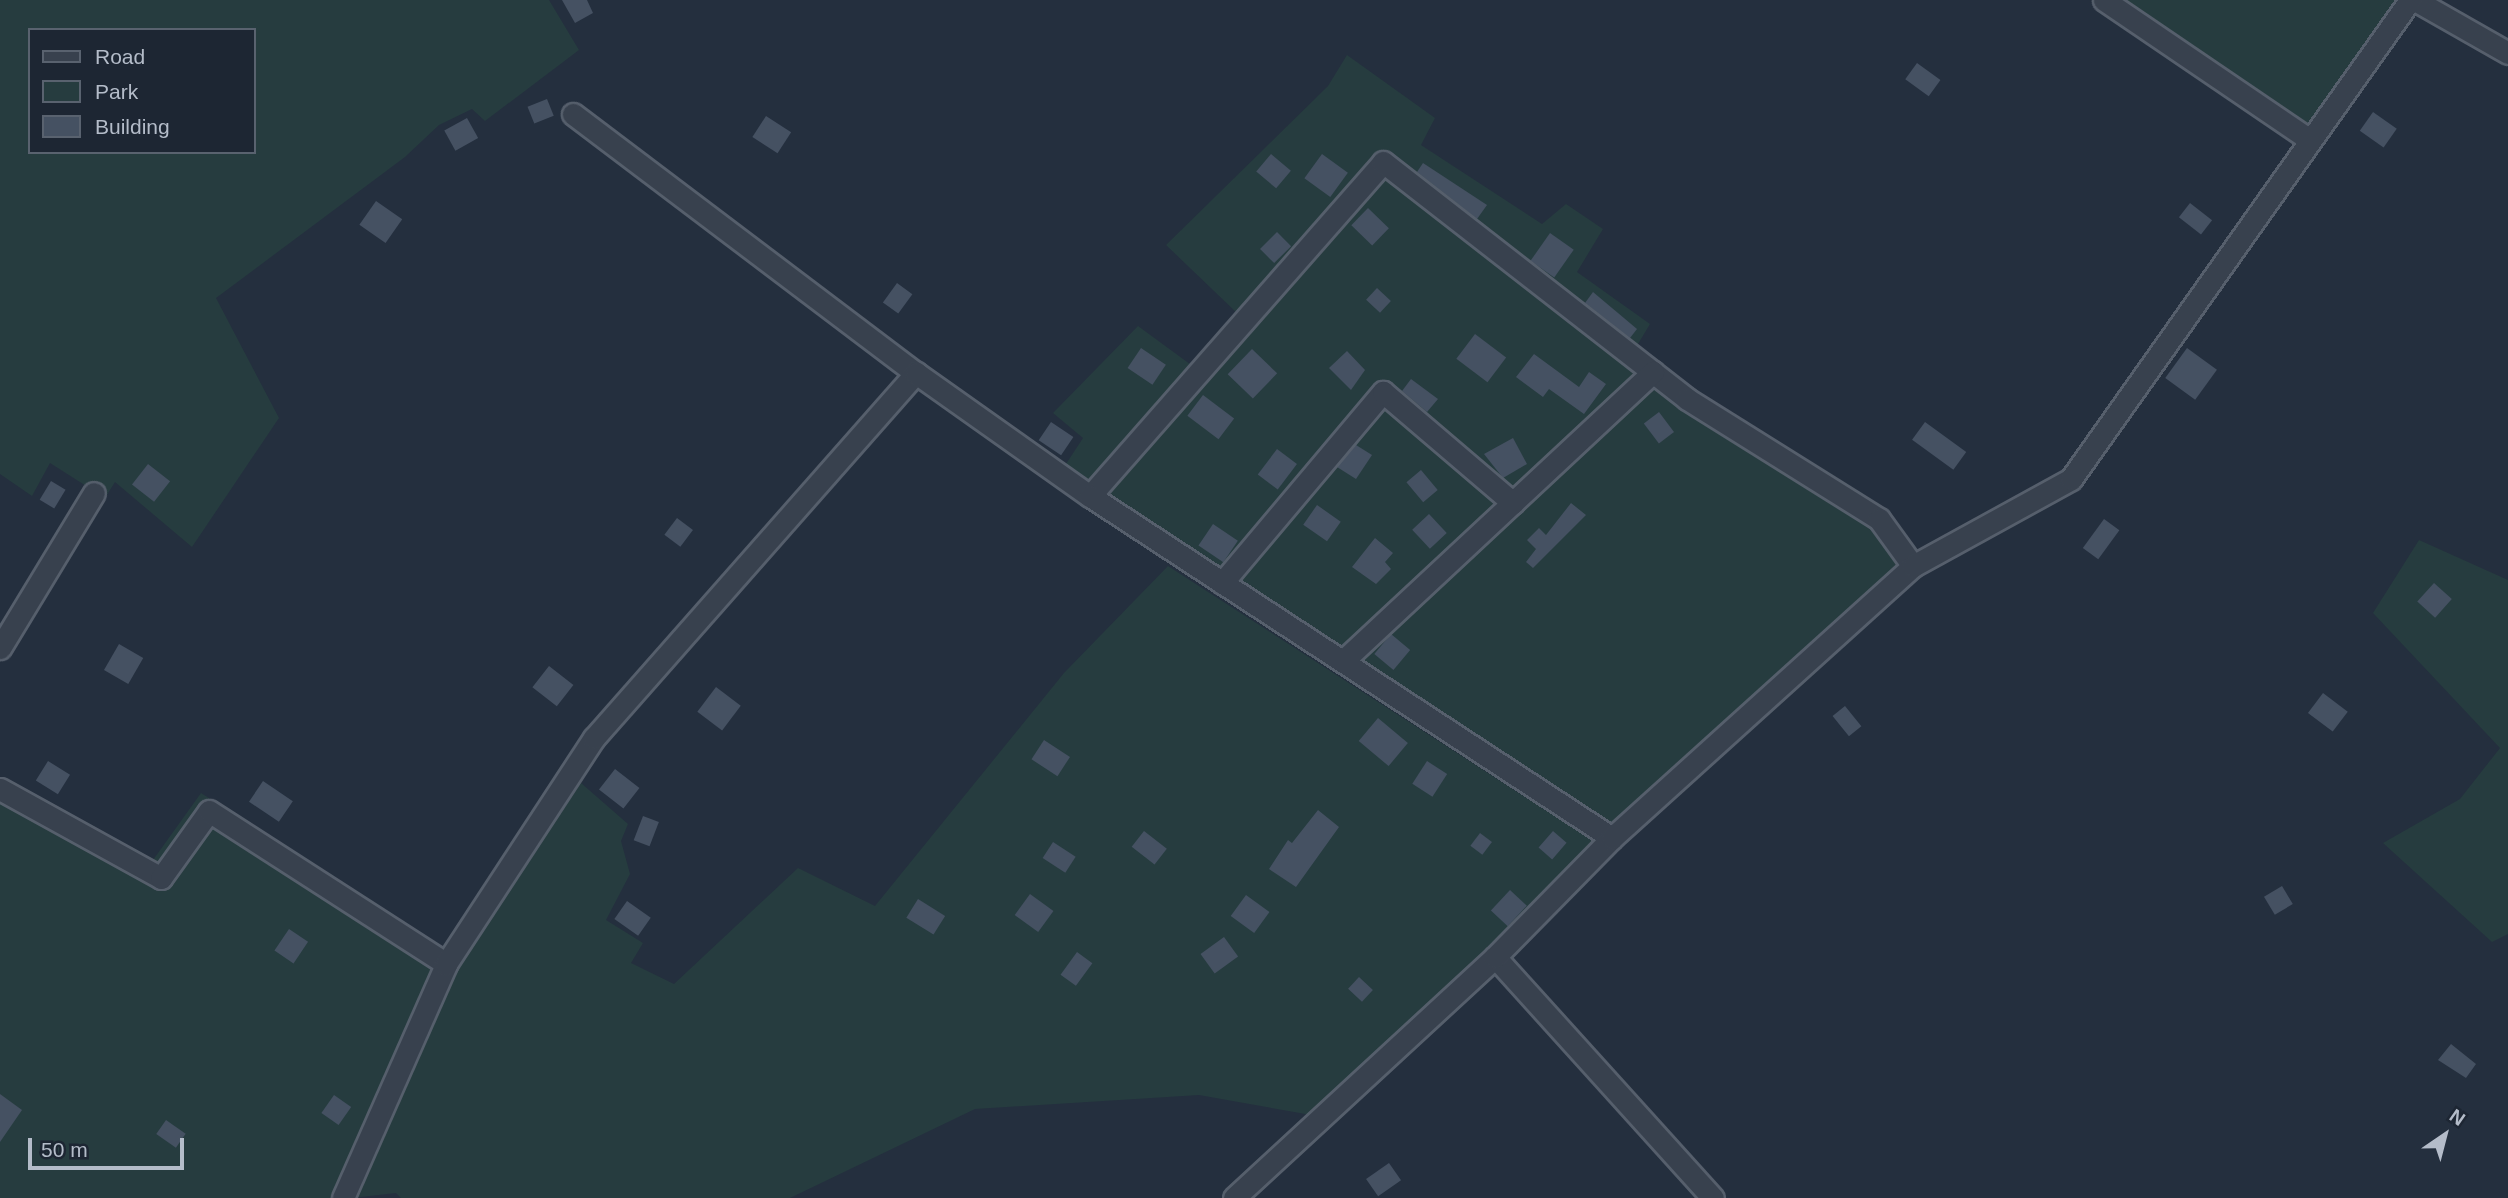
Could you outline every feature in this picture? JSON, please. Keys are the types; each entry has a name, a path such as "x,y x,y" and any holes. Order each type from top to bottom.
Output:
{"street":[{"path":"2104,0 2310,140"},
{"path":"1234,1198 1495,957 1612,838 1913,566 2071,479 2412,0 2508,53"},
{"path":"573,114 916,373 1090,496 1612,838"},
{"path":"1090,496 1383,162 1687,399 1879,519 1913,566"},
{"path":"1343,661 1653,372"},
{"path":"342,1198 446,964 594,738 916,373"},
{"path":"1222,583 1382,392 1513,503"},
{"path":"0,648 94,493"},
{"path":"0,789 161,878 209,811 446,964"},
{"path":"1495,957 1713,1198"}],"green space":[{"path":"0,0 549,0 579,50 485,121 472,109 439,125 405,157 216,298 279,418 192,547 115,482 105,498 50,463 32,496 0,474"},
{"path":"2125,0 2400,0 2311,128"},
{"path":"1347,55 1435,118 1421,145 1542,224 1566,204 1603,229 1577,272 1650,324 1635,349 1696,398 1886,512 1920,553 1613,825 1102,498 1064,467 1083,438 1053,413 1138,326 1209,378 1254,324 1239,315 1166,245 1328,86"},
{"path":"2419,540 2508,580 2508,934 2492,942 2383,843 2460,799 2500,748 2373,613"},
{"path":"1168,566 1593,841 1527,916 1311,1115 1199,1095 975,1109 790,1198 401,1198 396,1193 352,1198 456,968 581,783 628,824 621,841 630,874 606,920 643,943 631,963 674,984 798,868 875,906 1064,673"},
{"path":"0,777 153,860 201,793 446,949 336,1198 0,1198"}],"building":[{"path":"562,0 587,0 593,13 575,23"},
{"path":"1917,63 1940,80 1929,96 1905,79"},
{"path":"547,99 554,116 534,124 528,107"},
{"path":"2373,112 2397,129 2384,147 2360,131"},
{"path":"766,116 791,132 778,153 752,137"},
{"path":"467,118 478,138 455,151 444,131"},
{"path":"1271,154 1291,171 1276,188 1256,172"},
{"path":"1322,154 1348,173 1330,197 1304,178"},
{"path":"1423,163 1487,205 1477,219 1417,172"},
{"path":"376,201 402,219 386,243 359,225"},
{"path":"2190,203 2212,220 2201,234 2179,217"},
{"path":"1368,208 1389,228 1372,245 1351,225"},
{"path":"1277,232 1291,246 1274,263 1260,249"},
{"path":"1550,233 1574,250 1554,277 1530,261"},
{"path":"897,283 912,294 898,314 883,302"},
{"path":"1377,288 1391,301 1380,313 1366,300"},
{"path":"1593,292 1637,329 1630,338 1585,303"},
{"path":"1475,334 1506,357 1487,382 1456,359"},
{"path":"1141,348 1166,365 1152,385 1128,368"},
{"path":"2187,348 2217,370 2195,400 2165,378"},
{"path":"1252,349 1277,373 1253,398 1228,374"},
{"path":"1347,351 1365,370 1351,390 1329,368"},
{"path":"1534,354 1579,387 1589,372 1606,384 1584,414 1549,389 1543,397 1516,377"},
{"path":"1411,379 1438,399 1427,412 1402,391"},
{"path":"1203,395 1234,418 1218,439 1187,416"},
{"path":"1659,412 1674,432 1659,443 1644,423"},
{"path":"1051,422 1073,437 1061,455 1039,440"},
{"path":"1925,422 1966,452 1953,470 1912,440"},
{"path":"1513,438 1527,464 1503,478 1484,454"},
{"path":"1356,445 1372,455 1356,479 1337,467"},
{"path":"1277,449 1297,464 1278,490 1258,475"},
{"path":"148,464 170,481 154,502 132,484"},
{"path":"1421,470 1438,490 1423,502 1406,482"},
{"path":"51,481 66,490 54,509 40,500"},
{"path":"1571,503 1586,515 1533,568 1526,562 1536,549 1527,540 1539,528 1546,535"},
{"path":"1317,505 1341,522 1327,541 1303,525"},
{"path":"1429,514 1447,533 1430,549 1412,530"},
{"path":"677,518 693,530 680,547 664,535"},
{"path":"2104,519 2119,530 2098,559 2083,548"},
{"path":"1213,524 1238,541 1223,562 1198,546"},
{"path":"1375,538 1393,553 1385,562 1391,569 1376,584 1352,567"},
{"path":"2434,583 2452,599 2435,618 2417,602"},
{"path":"1391,634 1410,650 1393,670 1374,654"},
{"path":"119,644 143,658 128,684 104,670"},
{"path":"549,666 573,685 557,706 532,687"},
{"path":"716,687 741,706 722,730 697,712"},
{"path":"2323,693 2348,712 2333,732 2308,713"},
{"path":"1845,706 1861,726 1849,736 1833,716"},
{"path":"1378,718 1408,743 1389,766 1359,741"},
{"path":"1044,740 1070,757 1057,776 1031,759"},
{"path":"48,761 70,775 58,794 36,781"},
{"path":"1427,761 1447,774 1432,797 1412,784"},
{"path":"615,769 639,788 623,809 599,789"},
{"path":"263,781 293,801 279,822 249,802"},
{"path":"1318,810 1339,827 1296,887 1269,869 1288,840 1292,843"},
{"path":"643,816 659,822 650,846 634,840"},
{"path":"1144,831 1167,849 1155,865 1132,847"},
{"path":"1553,831 1567,843 1552,859 1539,848"},
{"path":"1480,833 1492,842 1482,855 1470,846"},
{"path":"1053,842 1076,857 1065,873 1043,858"},
{"path":"2282,886 2293,904 2275,915 2264,897"},
{"path":"1510,890 1527,906 1508,926 1491,910"},
{"path":"1030,894 1053,911 1038,932 1015,915"},
{"path":"1246,895 1269,912 1254,933 1231,916"},
{"path":"918,899 945,916 933,935 906,918"},
{"path":"627,901 651,918 638,936 614,919"},
{"path":"289,929 308,942 294,963 274,951"},
{"path":"1224,937 1238,956 1215,973 1201,954"},
{"path":"1077,952 1092,963 1076,986 1061,975"},
{"path":"1359,977 1373,990 1362,1002 1348,989"},
{"path":"2451,1044 2476,1064 2466,1078 2438,1060"},
{"path":"0,1094 22,1110 0,1142"},
{"path":"334,1095 351,1107 339,1125 321,1113"},
{"path":"166,1120 186,1134 176,1148 156,1134"},
{"path":"1389,1163 1401,1180 1378,1196 1366,1179"}]}
